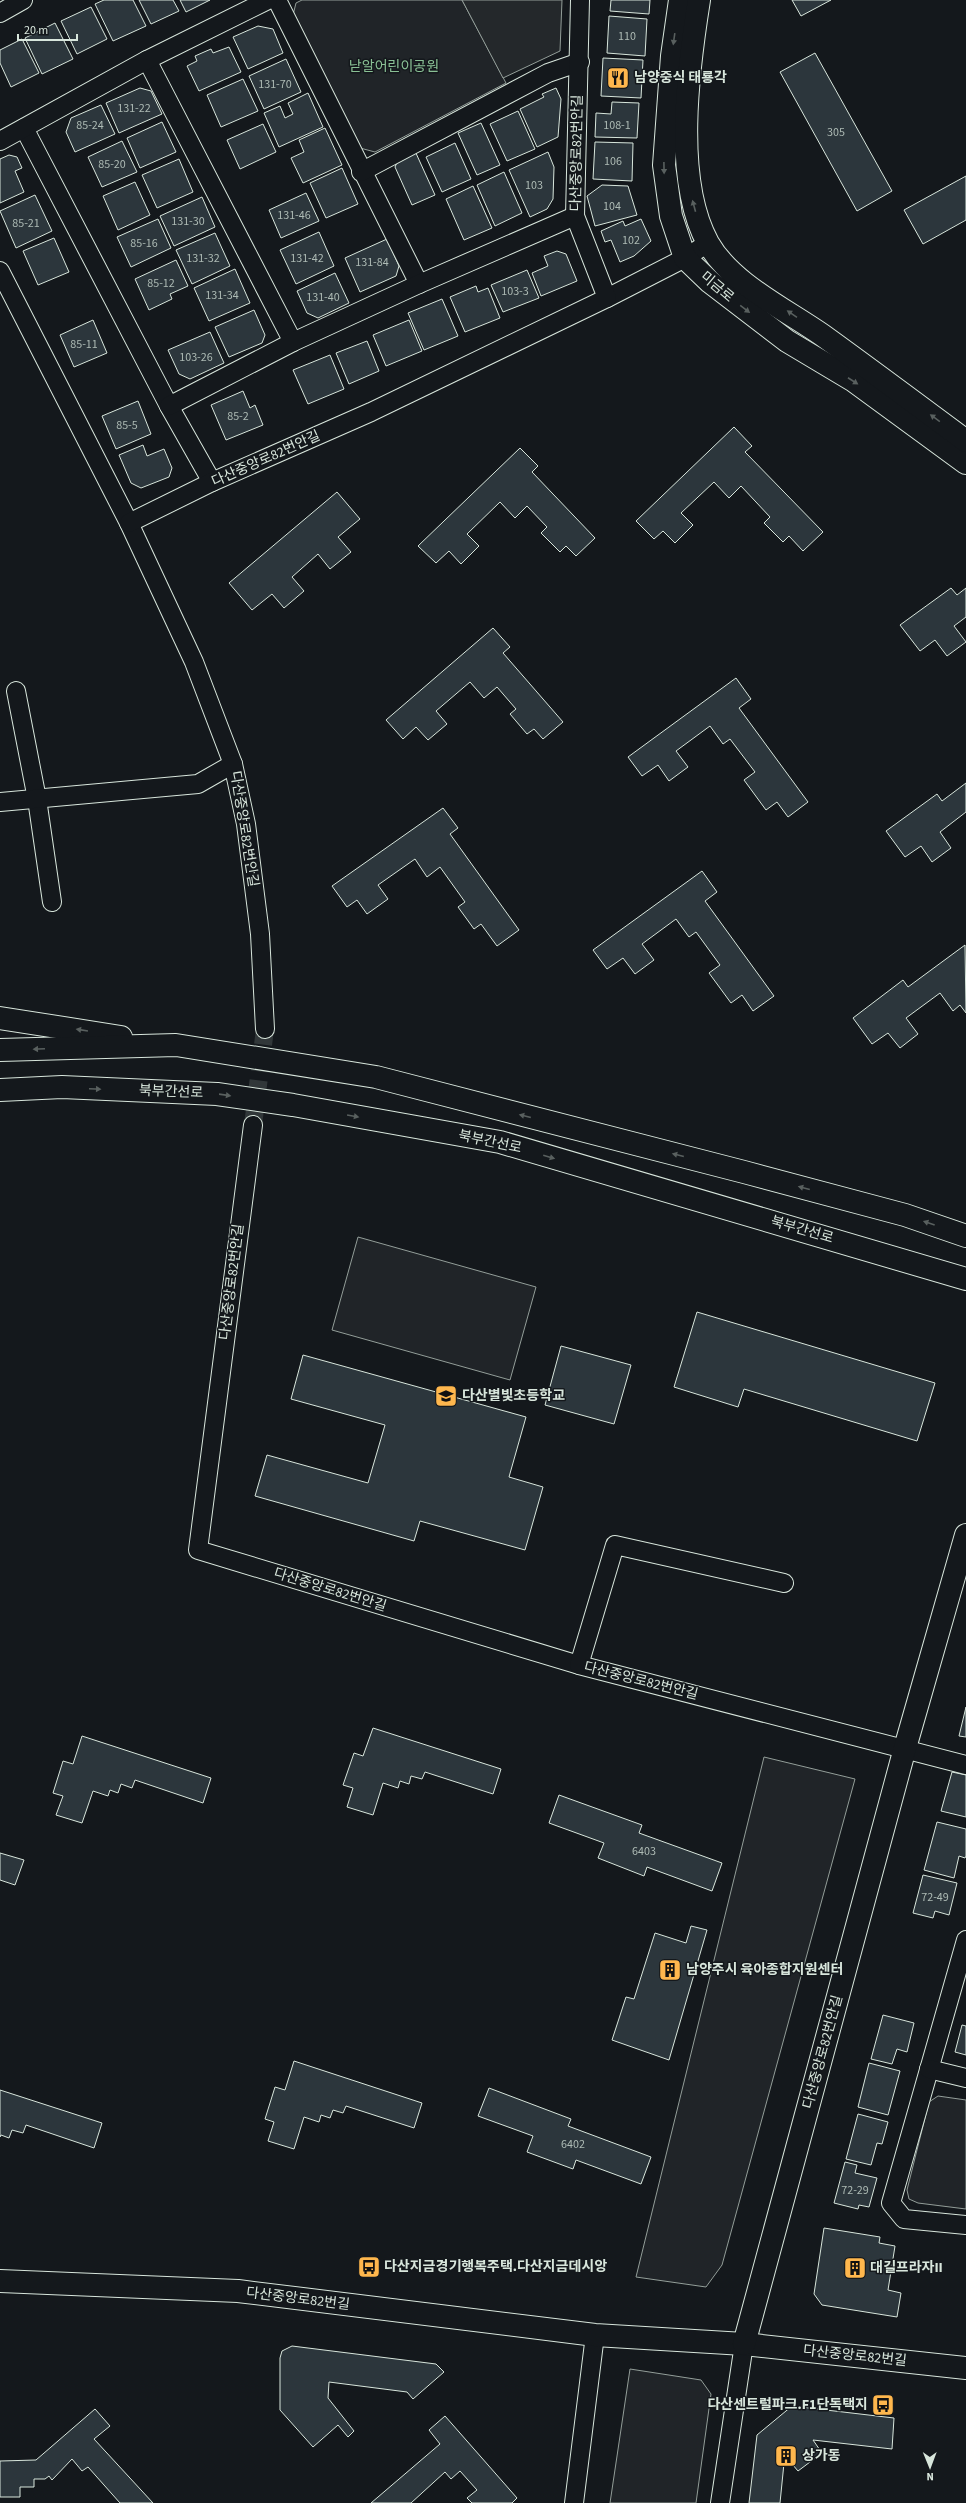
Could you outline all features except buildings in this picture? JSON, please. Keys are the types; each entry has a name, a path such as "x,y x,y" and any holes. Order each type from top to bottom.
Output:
{"main road":[{"name":"미금로","path":"680,0 672,56 664,165 671,216 685,258 710,282 787,341 854,381 966,463"},
{"name":"미금로","path":"699,0 692,50 686,152 687,177 695,210 708,243 723,265 742,281 824,336 966,441"},
{"path":"0,1018 376,1077 905,1215 966,1236"},
{"path":"0,1050 176,1045"},
{"path":"0,1100 62,1088"},
{"name":"북부간선로","path":"0,1090 62,1088 217,1094 301,1107 500,1142 966,1279"},
{"path":"905,1748 966,1535"},
{"name":"다산중앙로82번안길","path":"744,2344 905,1748"},
{"name":"다산중앙로82번길","path":"0,2280 238,2291 595,2335 744,2344 966,2368"}],"street":[{"path":"0,13 23,0"},
{"path":"0,141 147,60 268,0"},
{"path":"277,0 361,172 419,284"},
{"name":"다산중앙로82번안길","path":"265,1029 260,934 246,824 233,764 194,662 129,523 212,482 371,412 607,298 575,216 580,62 580,0"},
{"path":"147,60 293,342"},
{"path":"361,172 548,73 580,62"},
{"path":"24,128 169,406 212,482"},
{"path":"169,406 293,342 419,284 575,216"},
{"path":"607,298 685,258 708,243"},
{"path":"0,271 129,523"},
{"path":"16,691 37,799 52,902"},
{"path":"0,802 198,784 233,764"},
{"name":"다산중앙로82번안길","path":"253,1124 198,1550 579,1665 905,1748"},
{"path":"579,1665 615,1545 784,1583"},
{"path":"905,1748 966,1765"},
{"path":"966,1940 891,2204 904,2219 966,2225"},
{"path":"930,2069 966,2078"},
{"path":"574,2503 595,2335"},
{"path":"720,2503 744,2344"}],"green space":[{"name":"낟알어린이공원","path":"302,0 462,0 506,83 375,152 360,148 293,15 296,3"},
{"path":"358,1237 536,1287 510,1380 332,1330"},
{"path":"764,1757 855,1779 722,2265 706,2287 636,2277"},
{"path":"938,2096 966,2100 966,2209 918,2203 909,2199 907,2190 929,2102"},
{"path":"630,2369 701,2380 711,2394 696,2503 610,2503"}],"shaded area":[{"path":"462,0 562,0 560,51 503,78"}],"tunnel":[{"path":"253,1125 265,1029"}],"place":[{"name":"남양중식 태룡각","path":"618,78"},
{"name":"다산별빛초등학교","path":"446,1396"},
{"name":"남양주시 육아종합지원센터","path":"670,1970"},
{"name":"다산지금경기행복주택.다산지금데시앙","path":"369,2267"},
{"name":"대길프라자II","path":"855,2268"},
{"name":"다산센트럴파크.F1단독택지","path":"883,2405"},
{"name":"상가동","path":"786,2456"}]}
